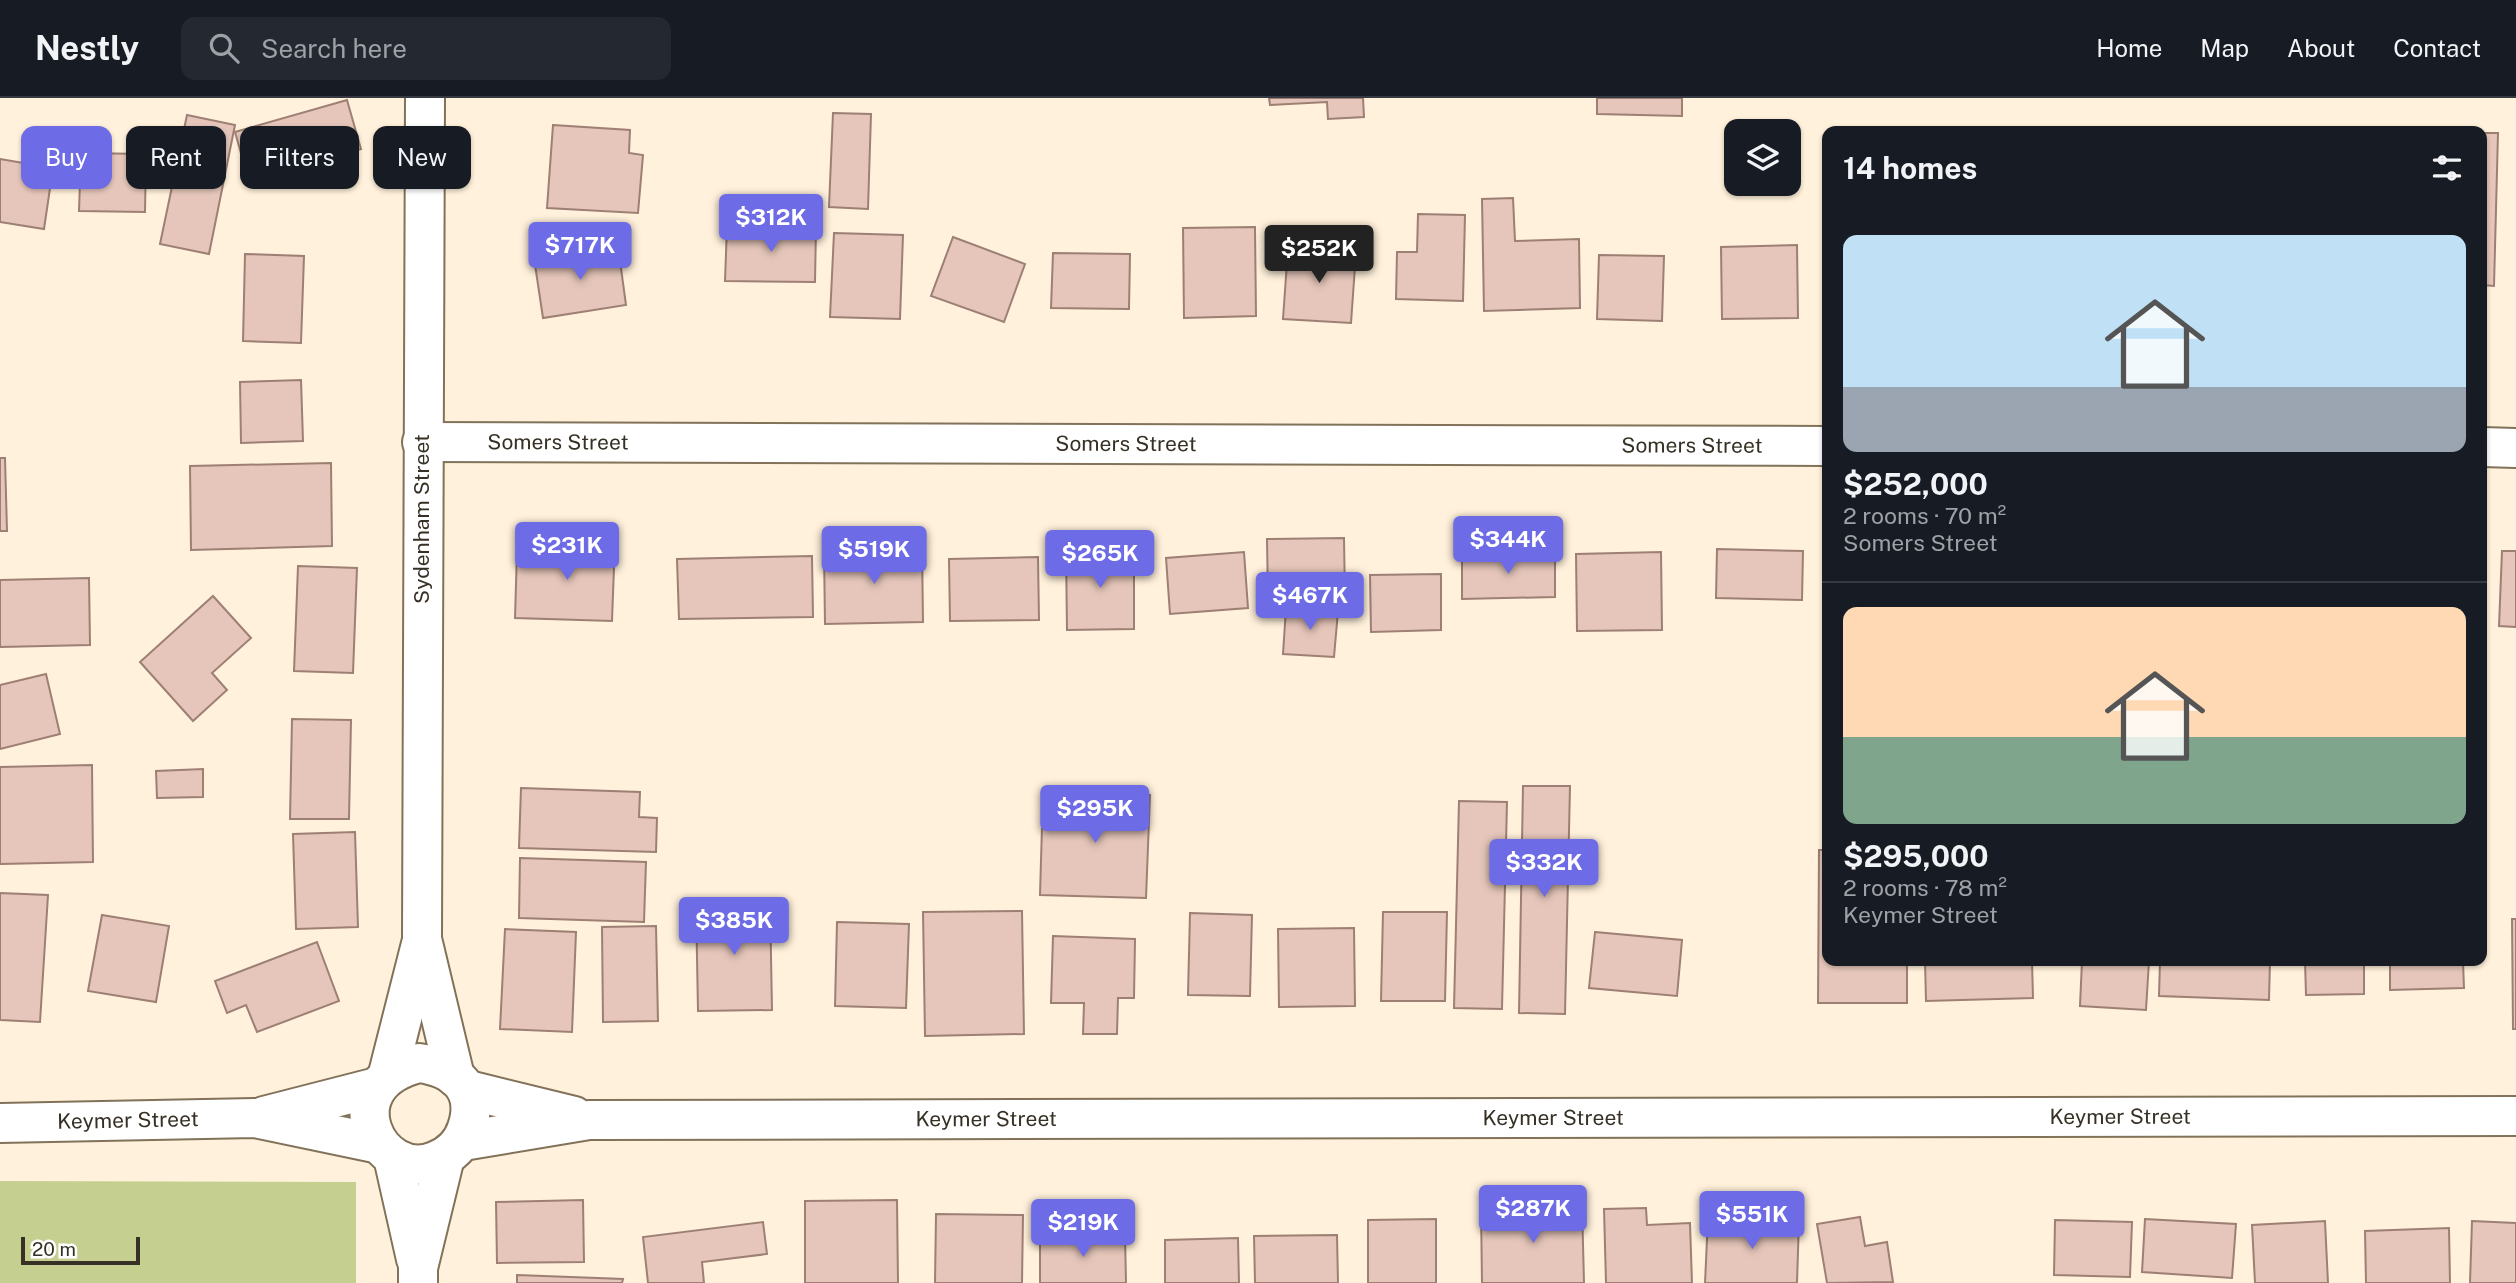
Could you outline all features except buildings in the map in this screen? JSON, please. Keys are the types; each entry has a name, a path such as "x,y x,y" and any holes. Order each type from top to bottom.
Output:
{"street":[{"name":"Sydenham Street","path":"425,98 422,939 461,1084"},
{"name":"Somers Street","path":"422,442 1822,446"},
{"path":"2487,447 2516,448"},
{"name":"Sydenham Street","path":"383,1081 422,939"},
{"path":"419,1063 438,1066 461,1084 471,1115 454,1149 418,1275 386,1150 370,1118 370,1105 383,1081 400,1068 419,1063"},
{"name":"Keymer Street","path":"255,1118 383,1081"},
{"name":"Keymer Street","path":"461,1084 589,1120"},
{"name":"Keymer Street","path":"454,1149 589,1120 2516,1116"},
{"name":"Keymer Street","path":"0,1123 255,1118 386,1150"},
{"path":"386,1150 416,1164 430,1163 454,1149"}],"green space":[{"path":"0,1181 356,1182 356,1283 0,1283"}]}
